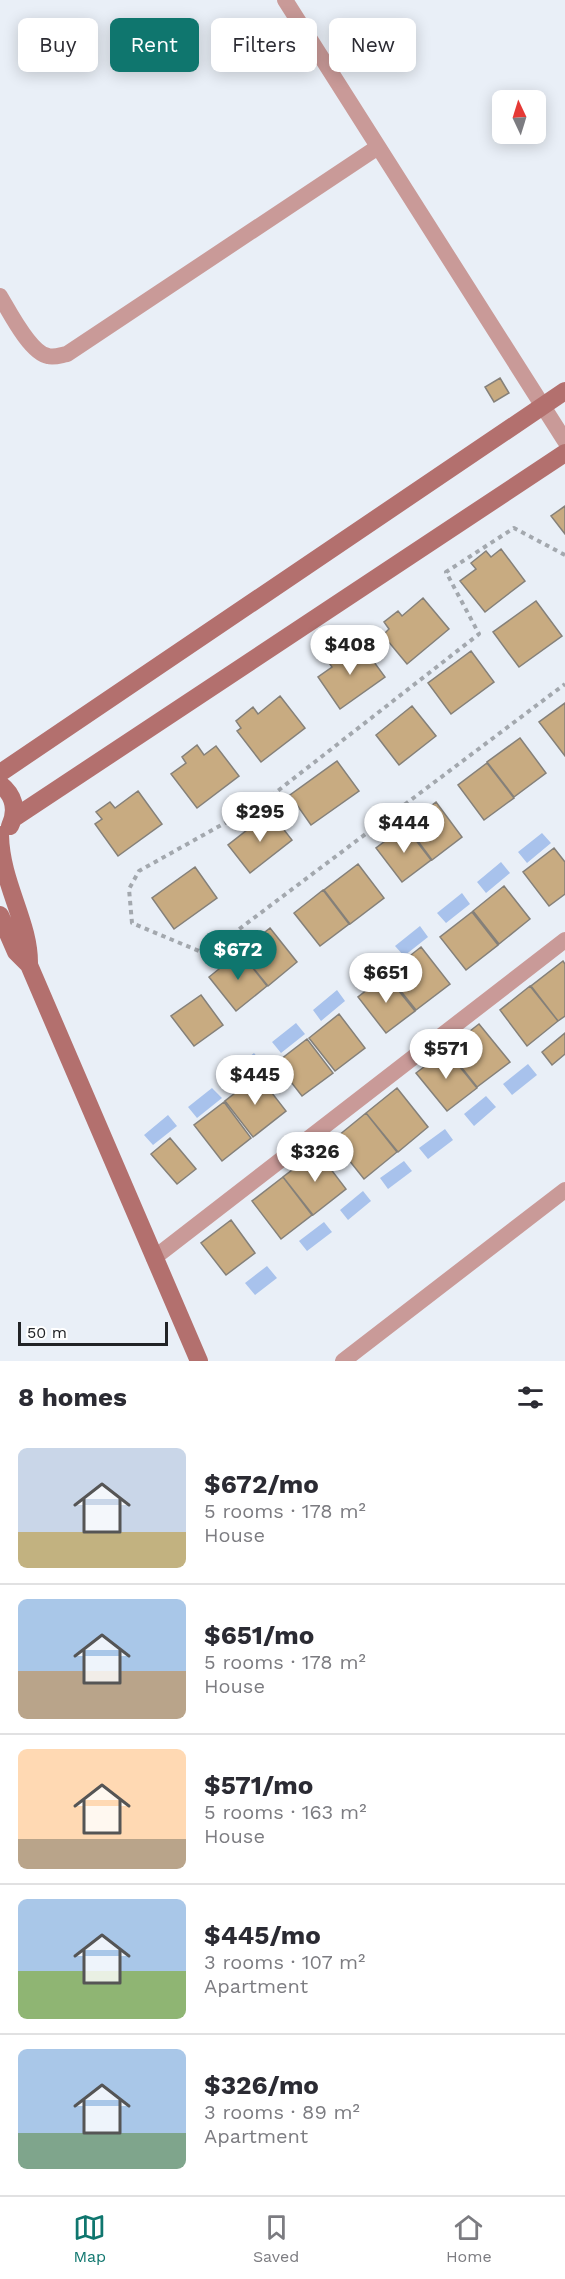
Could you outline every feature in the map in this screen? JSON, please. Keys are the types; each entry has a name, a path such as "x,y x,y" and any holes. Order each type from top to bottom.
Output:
{"street":[{"path":"285,0 565,441"},
{"path":"0,296 28,340 42,354 52,357 67,354 378,147"},
{"path":"0,773 565,391"},
{"path":"29,965 29,945 4,873 0,835 14,818 565,453"},
{"path":"0,784 13,798 14,818"},
{"path":"0,915 16,952 29,965 199,1361"},
{"path":"154,1258 565,940"},
{"path":"343,1361 565,1190"}],"path":[{"path":"565,555 514,528 446,572 479,634 266,801 139,871 129,889 132,923 206,954 565,684"}],"water":[{"path":"542,833 551,843 527,863 518,852"},
{"path":"501,862 510,873 486,893 477,882"},
{"path":"462,893 470,904 446,923 437,913"},
{"path":"420,926 428,937 404,956 395,946"},
{"path":"379,958 388,969 364,989 355,978"},
{"path":"337,990 345,1001 321,1021 313,1010"},
{"path":"296,1023 305,1034 281,1053 272,1042"},
{"path":"254,1053 263,1064 238,1083 230,1072"},
{"path":"528,1064 537,1075 512,1095 503,1084"},
{"path":"212,1088 222,1098 197,1118 188,1107"},
{"path":"486,1096 496,1107 474,1126 464,1114"},
{"path":"168,1115 177,1126 153,1145 144,1135"},
{"path":"445,1129 453,1140 428,1159 419,1148"},
{"path":"404,1161 412,1171 388,1189 380,1178"},
{"path":"363,1191 371,1201 348,1220 340,1210"},
{"path":"324,1222 332,1232 307,1251 299,1241"},
{"path":"267,1266 277,1278 255,1295 245,1283"}],"building":[{"path":"500,378 509,393 494,402 485,387"},
{"path":"565,506 565,534 551,516"},
{"path":"501,549 525,581 485,612 460,581 476,569 471,563 486,551 491,557"},
{"path":"423,598 449,629 407,664 383,635 389,629 384,622 398,611 402,616"},
{"path":"536,601 562,636 519,667 493,632"},
{"path":"363,647 385,677 340,709 318,677 332,667 327,660 343,648 349,656"},
{"path":"471,651 494,682 451,714 428,683"},
{"path":"280,696 305,728 261,762 237,731 241,728 236,721 253,707 258,714"},
{"path":"565,703 565,756 539,722"},
{"path":"412,706 436,736 399,765 376,735"},
{"path":"520,738 546,773 514,797 487,762"},
{"path":"197,745 204,755 216,746 239,776 197,808 171,774 186,763 182,757"},
{"path":"337,761 359,791 311,825 290,795"},
{"path":"487,763 514,798 484,820 458,785"},
{"path":"138,791 162,824 118,856 95,824 102,819 96,812 110,802 115,808"},
{"path":"436,802 462,837 432,860 406,825"},
{"path":"270,812 292,840 250,873 228,845"},
{"path":"405,826 431,860 402,882 376,848"},
{"path":"554,848 565,862 565,894 549,906 523,872"},
{"path":"358,864 384,898 350,924 324,890"},
{"path":"195,867 217,898 174,929 152,898"},
{"path":"504,886 530,919 499,944 473,911"},
{"path":"323,890 349,924 320,946 294,913"},
{"path":"472,912 498,945 466,970 440,937"},
{"path":"270,928 297,962 268,986 240,952"},
{"path":"421,947 450,984 416,1010 387,974"},
{"path":"240,952 267,986 236,1011 209,977"},
{"path":"563,961 565,964 565,1016 558,1021 531,986"},
{"path":"386,975 415,1011 386,1033 358,997"},
{"path":"530,986 558,1021 527,1046 500,1010"},
{"path":"201,995 223,1025 194,1046 171,1016"},
{"path":"339,1014 365,1048 335,1071 309,1038"},
{"path":"479,1024 510,1062 477,1087 447,1049"},
{"path":"565,1033 565,1054 552,1065 542,1052"},
{"path":"307,1039 333,1073 302,1096 276,1063"},
{"path":"446,1050 477,1088 447,1111 416,1073"},
{"path":"258,1075 286,1111 253,1137 225,1101"},
{"path":"397,1088 428,1127 398,1152 366,1113"},
{"path":"224,1102 251,1138 222,1161 194,1125"},
{"path":"366,1113 397,1152 364,1179 333,1140"},
{"path":"170,1138 196,1169 177,1184 151,1154"},
{"path":"317,1151 346,1189 313,1215 283,1177"},
{"path":"283,1177 312,1215 281,1239 252,1201"},
{"path":"231,1220 255,1253 226,1275 201,1243"}]}
